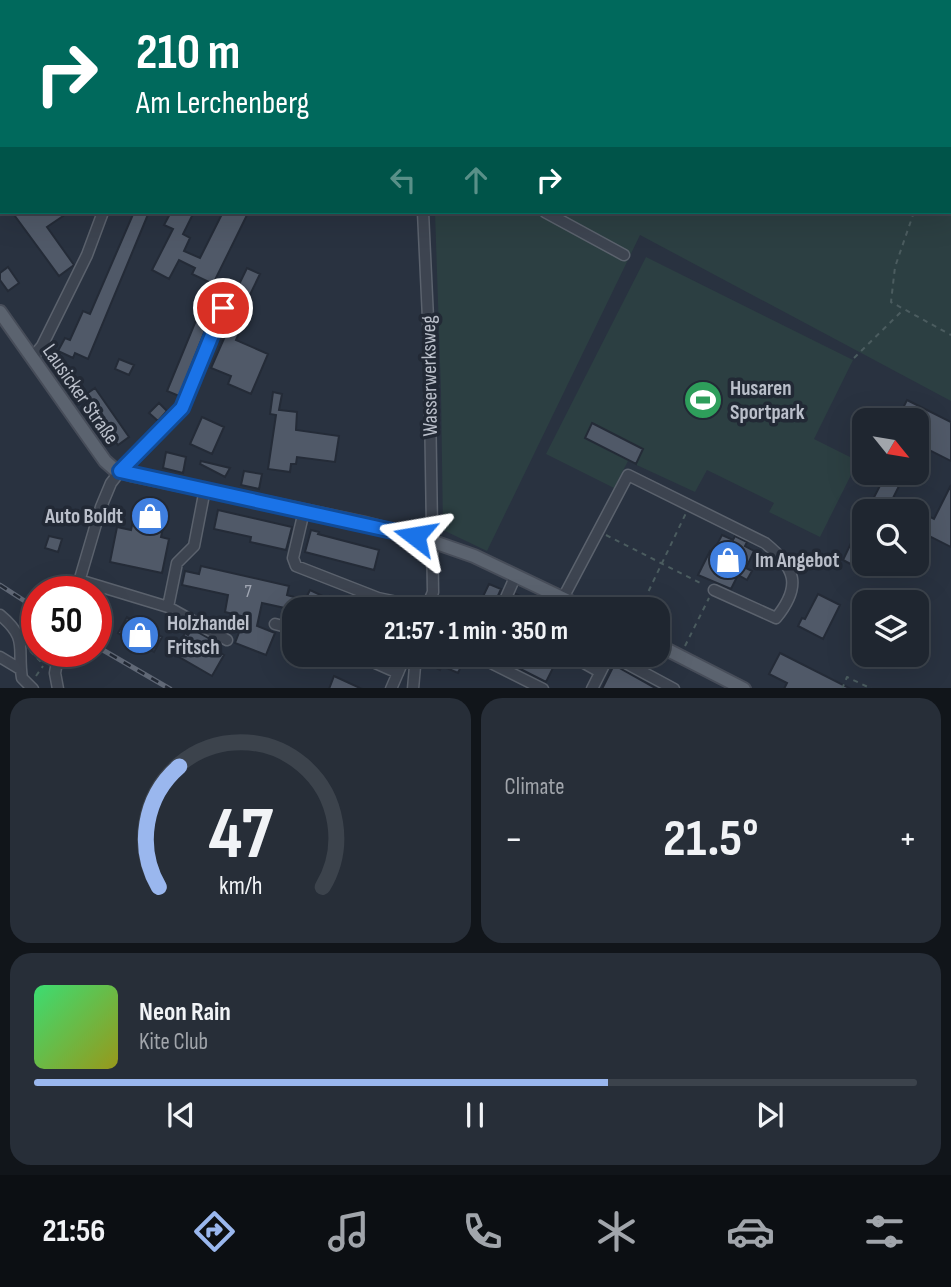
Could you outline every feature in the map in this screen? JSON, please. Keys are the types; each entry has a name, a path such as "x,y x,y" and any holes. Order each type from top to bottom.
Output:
{"main road":[{"name":"Lausicker Straße","path":"0,312 105,461 120,471 431,541 516,575 561,597"},
{"path":"670,651 744,688"}],"street":[{"path":"32,358 43,346 76,278 102,214"},
{"name":"Wasserwerksweg","path":"423,214 429,340 433,592 431,597"},
{"path":"549,214 624,255"},
{"path":"80,576 105,495 120,471 182,408 223,308"},
{"path":"564,597 628,475 765,543 781,556 793,574 793,589 776,618 713,590"},
{"path":"168,607 177,563 194,546 205,489"},
{"path":"304,511 293,558 296,566 375,597"},
{"path":"506,597 516,575"},
{"path":"112,590 168,607 227,640"},
{"path":"0,615 16,632 21,648"},
{"path":"275,624 282,626"},
{"path":"0,657 20,669"},
{"path":"21,660 22,678 31,687"},
{"path":"56,667 58,688"},
{"path":"384,667 398,673"},
{"path":"391,688 401,667"},
{"path":"413,688 415,667"},
{"path":"500,667 543,688"},
{"path":"591,667 600,672"},
{"path":"592,688 603,667"},
{"path":"633,667 674,688"}],"path":[{"path":"913,214 895,267 891,302 951,335"},
{"path":"854,358 903,309"},
{"path":"646,597 689,506"},
{"path":"599,531 713,590 680,656"},
{"path":"31,687 43,667"},
{"path":"842,688 847,677 872,688"}],"shaded area":[{"path":"435,214 951,214 951,401 640,235 487,551 443,530"},
{"name":"Husaren Sportpark","path":"646,257 853,360 814,439 852,458 852,473 820,537 769,512 774,503 707,470 695,492 628,461 614,488 546,454"}],"building":[{"path":"13,214 66,214 47,227 74,265 59,276"},
{"path":"133,214 148,214 88,359 75,353 73,358 58,351 65,338 70,340 83,311 90,314"},
{"path":"170,214 193,214 183,234 190,238 184,251 200,258 222,214 247,215 213,284 192,274 195,268 179,260 169,279 152,270 173,229 164,225"},
{"path":"8,267 19,283 8,291 0,280 0,273"},
{"path":"247,268 260,274 244,307 231,301"},
{"path":"199,313 210,318 179,396 167,391"},
{"path":"233,318 244,322 236,340 268,354 251,394 228,384 231,376 211,368"},
{"path":"119,359 134,365 129,375 115,369"},
{"path":"95,388 129,437 118,445 82,397"},
{"path":"273,392 282,394 279,410 297,412 296,430 339,436 335,462 297,457 296,464 291,464 290,472 268,469 276,415 270,414"},
{"path":"907,400 923,408 903,408"},
{"path":"159,403 167,411 158,421 149,413"},
{"path":"929,411 951,422 951,461 929,450"},
{"path":"202,417 224,427 212,454 190,444"},
{"path":"592,423 643,449 636,464 585,438"},
{"path":"166,452 186,457 183,473 163,468"},
{"path":"201,461 230,468 225,477 200,464"},
{"path":"244,471 262,474 259,489 241,485"},
{"path":"880,485 900,485 893,498 895,499 873,499"},
{"path":"951,485 951,547 929,536 929,516 934,519"},
{"path":"137,503 167,509 161,537 169,539 162,573 110,562 117,527 131,530"},
{"path":"218,510 292,527 286,550 250,542 251,537 214,529"},
{"path":"311,530 379,550 374,570 305,552"},
{"name":"Im Angebot","path":"722,535 733,540 735,536 747,542 745,546 754,551 746,568 752,571 747,580 738,575 731,589 698,575"},
{"path":"49,536 62,539 58,552 45,548"},
{"path":"852,541 852,565 843,560"},
{"path":"201,566 289,586 287,595 294,597 282,597 282,607 262,603 257,626 275,633 266,655 235,643 245,617 225,612 228,595 182,585 185,571 199,574"},
{"path":"489,584 501,589 497,597 483,597"},
{"path":"310,590 325,597 306,597"},
{"path":"818,594 840,605 823,639 798,626 802,618 805,619"},
{"name":"Holzhandel Fritsch","path":"127,617 162,637 154,652 118,633"},
{"path":"192,629 210,639 207,645 224,655 212,676 174,654 185,633 188,635"},
{"path":"780,653 849,688 784,688 787,683 769,674"},
{"path":"444,667 461,667 458,673"},
{"path":"517,667 554,667 546,682"},
{"path":"613,667 618,667 655,688 602,688"},
{"path":"334,676 360,688 329,688"}],"railway":[{"path":"0,585 21,599"},
{"path":"112,655 168,688"}],"place":[{"name":"Husaren Sportpark","path":"703,400"},
{"name":"Auto Boldt","path":"150,516"},
{"name":"Im Angebot","path":"728,560"},
{"name":"Holzhandel Fritsch","path":"140,635"}],"route":[{"path":"223,308 182,408 120,471 415,536"}]}
